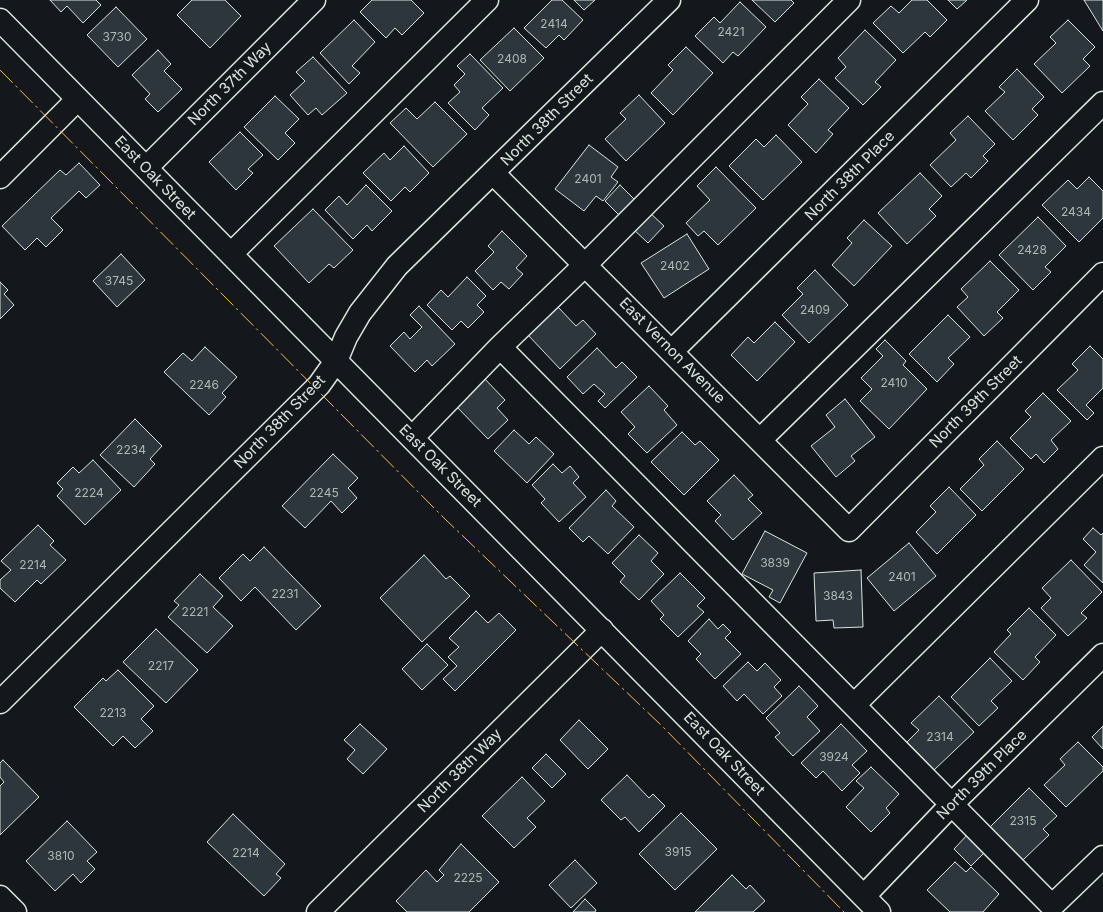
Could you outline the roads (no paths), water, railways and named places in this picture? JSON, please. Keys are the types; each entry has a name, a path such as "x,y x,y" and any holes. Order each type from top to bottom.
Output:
{"street":[{"name":"North 37th Way","path":"146,168 314,0"},
{"path":"230,254 487,0"},
{"name":"North 38th Street","path":"0,702 312,392 336,361 360,313 397,266 669,0"},
{"path":"412,438 500,347 586,264 849,0"},
{"name":"North 38th Place","path":"672,351 1027,0"},
{"name":"East Oak Street","path":"0,20 872,904"},
{"path":"0,177 78,98"},
{"path":"760,440 1103,103"},
{"name":"East Vernon Avenue","path":"493,173 586,264 849,530"},
{"name":"North 39th Street","path":"849,530 1103,274"},
{"path":"500,347 1052,906 1103,857"},
{"path":"854,705 1103,458"},
{"name":"North 38th Way","path":"318,912 602,630"},
{"name":"North 39th Place","path":"872,904 952,804 1103,655"}]}
